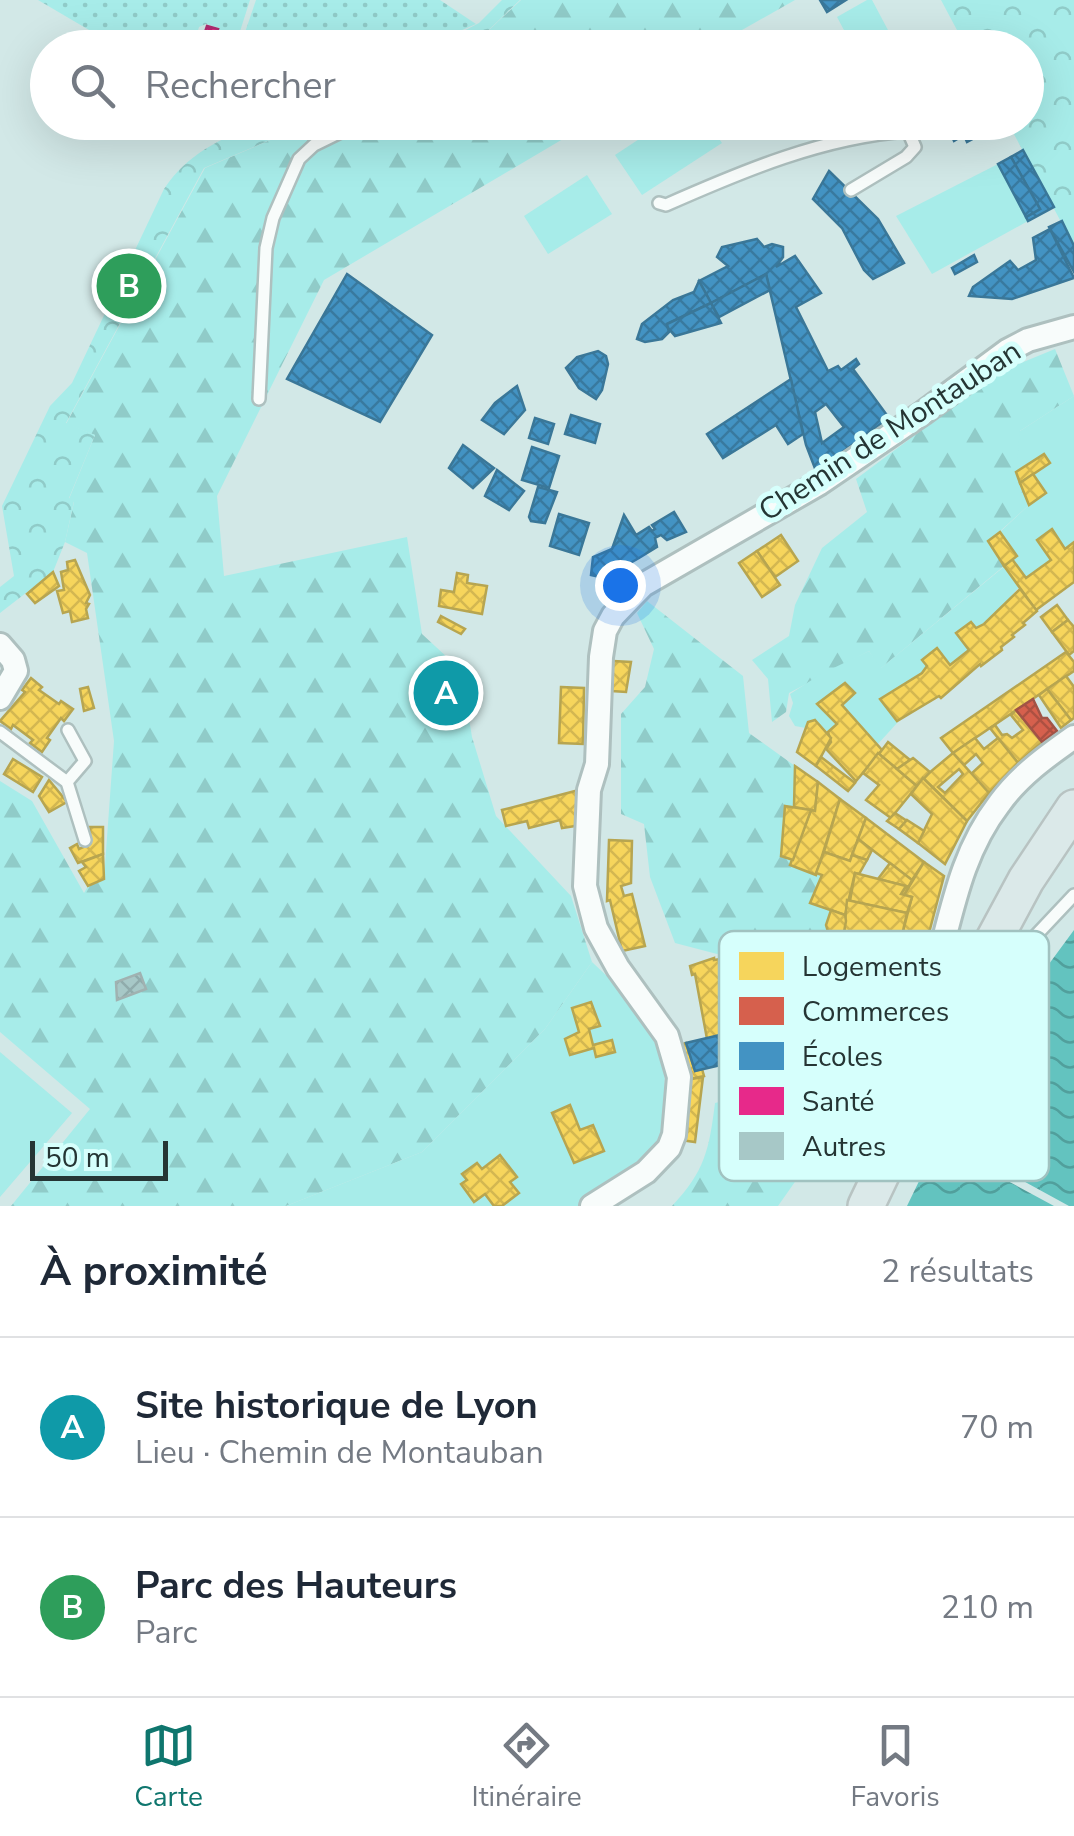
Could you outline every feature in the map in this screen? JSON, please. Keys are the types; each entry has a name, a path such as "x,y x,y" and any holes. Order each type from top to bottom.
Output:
{"main road":[{"path":"998,931 1026,880 1074,808"},
{"path":"866,1206 878,1181"}],"street":[{"name":"Chemin de Montauban","path":"592,1206 646,1172 669,1148 674,1135 679,1077 667,1036 618,968 596,928 585,886 589,790 597,764 600,657 605,631 613,616 643,585 820,483 1008,351 1028,340 1074,327"},
{"path":"0,644 13,660 16,672 0,698"},
{"path":"944,931 978,835 1000,802 1038,763 1074,736"}],"lane":[{"path":"258,399 266,248 273,218 300,159 324,140"},
{"path":"659,204 666,205 761,164 844,140"},
{"path":"851,190 906,158 915,148 912,140"},
{"path":"67,782 85,761 68,730"},
{"path":"0,732 67,782 85,840"},
{"path":"1040,931 1074,895"}],"green space":[{"path":"38,0 250,0 240,30 218,30 206,24 198,30 89,30"},
{"path":"256,0 440,0 476,24 462,30 246,30"},
{"path":"502,0 520,0 489,30 466,30 479,23"},
{"path":"521,0 795,0 742,30 489,30"},
{"path":"872,0 888,30 844,30 837,17"},
{"path":"941,0 1074,0 1074,246 1017,140 1044,140 1044,30 957,30"},
{"path":"270,140 561,140 324,280 217,496 224,576 407,537 422,634 461,670 472,737 496,816 571,896 592,962 545,1029 422,1152 286,1206 11,1206 90,1109 0,1032 0,781 32,801 84,893 88,886 104,879 114,741 87,553 65,542 74,502 69,499 95,435 66,424 205,168"},
{"path":"270,140 204,168 66,423 95,435 69,498 74,501 53,572 0,613 0,587 14,576 2,506 50,406 72,383 164,189 184,166 219,141"},
{"path":"638,140 722,143 642,195 615,155"},
{"path":"998,164 1028,221 932,274 896,216"},
{"path":"587,175 612,214 548,254 524,216"},
{"path":"1055,349 1074,396 1020,431 1029,505 988,542 1004,566 880,669 869,651 789,693 786,712 772,722 768,679 752,660 789,636 795,605 822,548 867,512 856,479 1001,371"},
{"path":"1074,396 1074,542 1026,578 969,650 950,665 877,745 837,724 828,732 815,720 806,728 795,726 789,716 793,703 790,694 869,651 881,668 1017,556 1000,532 1029,505 1016,472 1020,431"},
{"path":"647,601 743,676 749,733 795,766 793,859 822,875 834,931 719,931 717,954 675,943 650,877 644,824 621,814 621,714 645,687 654,649 637,613"},
{"path":"592,962 626,994 665,1055 664,1142 647,1163 584,1206 286,1206 422,1152 545,1029"},
{"path":"0,1052 72,1113 0,1197"},
{"path":"719,1102 719,1181 796,1181 778,1206 672,1206 692,1182 704,1159 715,1103"}],"water":[{"path":"1074,930 1074,1206 907,1206 919,1181 1049,1181 1049,964"}],"pier":[{"path":"1008,1181 1025,1181 1069,1206 1054,1206"}],"building: Logements":[{"path":"1044,454 1050,463 1020,483 1016,472"},
{"path":"1033,474 1046,493 1029,505 1020,483"},
{"path":"1052,529 1065,549 1074,542 1074,582 1036,610 1004,566 1012,559 1026,578 1051,560 1037,540"},
{"path":"1000,532 1017,556 1004,566 988,541"},
{"path":"781,535 798,561 775,577 757,551"},
{"path":"757,551 780,585 762,597 739,563"},
{"path":"75,560 90,595 86,603 88,618 72,622 70,611 63,613 57,591 64,590 61,572 68,570 67,562"},
{"path":"53,572 59,586 35,603 27,594"},
{"path":"457,573 468,575 467,583 487,586 482,614 439,606 441,590 454,592"},
{"path":"1020,589 1037,611 1002,650 941,698 897,721 880,699 922,673 927,666 922,660 937,648 950,665 969,650 956,633 971,622 976,628 984,624"},
{"path":"1057,605 1068,620 1052,632 1041,617"},
{"path":"441,616 465,629 461,634 438,622"},
{"path":"1068,620 1074,627 1074,651 1069,655 1052,632"},
{"path":"1066,652 1074,662 1074,671 953,753 941,738"},
{"path":"613,661 631,662 626,692 612,691"},
{"path":"1066,676 1074,687 1071,720 1047,689"},
{"path":"31,678 42,687 39,690 73,709 64,721 61,718 42,752 13,725 11,729 0,721 25,692 22,690"},
{"path":"845,683 855,693 842,705 882,750 856,781 826,749 831,742 828,732 837,724 817,704"},
{"path":"88,687 94,708 84,711 80,689"},
{"path":"561,687 584,688 583,744 559,743"},
{"path":"1047,689 1071,720 1061,728 1039,695"},
{"path":"1016,710 1042,742 1018,763 990,728 995,725 1002,735 1012,738 1023,730 1011,715"},
{"path":"815,720 831,738 816,766 797,752 808,722"},
{"path":"975,738 984,749 998,738 1018,763 989,793 971,774 983,763 976,754 963,766 953,753"},
{"path":"888,742 910,760 897,769 879,754"},
{"path":"878,753 917,786 891,818 866,800 879,785 863,773"},
{"path":"953,753 989,793 967,821 923,778","holes":["959,769 963,774 945,793 938,787"]},
{"path":"821,757 855,783 848,791 816,766"},
{"path":"913,758 930,772 917,786 897,769"},
{"path":"13,759 42,777 33,792 4,774"},
{"path":"795,766 818,782 815,811 794,807"},
{"path":"923,778 967,821 945,864 918,843 932,814 911,794"},
{"path":"49,780 67,802 49,812 39,796"},
{"path":"818,782 840,799 816,875 790,865 811,810 815,811"},
{"path":"583,789 582,825 562,828 560,820 529,828 527,821 506,826 502,810"},
{"path":"840,799 866,818 850,861 824,852"},
{"path":"785,806 811,810 793,860 781,856"},
{"path":"895,813 907,821 899,829 887,821"},
{"path":"866,818 924,862 912,880 858,839"},
{"path":"907,820 924,831 918,843 899,829"},
{"path":"90,827 103,827 103,854 78,863 70,848 90,844"},
{"path":"858,839 872,850 867,860 852,855"},
{"path":"609,840 632,841 631,883 621,886 624,896 632,894 645,946 622,951 610,900 607,901"},
{"path":"824,852 850,861 852,855 867,860 859,874 855,873 845,915 810,903 822,875 816,873"},
{"path":"103,854 104,879 88,886 79,871 86,867 82,862"},
{"path":"924,862 944,876 929,931 903,931 912,897 904,895"},
{"path":"890,863 912,880 904,895 901,894 906,886 878,879"},
{"path":"855,873 906,886 901,894 912,897 907,913 850,901"},
{"path":"847,900 907,913 903,931 844,931"},
{"path":"831,910 845,915 844,931 828,931"},
{"path":"719,959 719,1036 707,1039 695,974 692,975 690,966"},
{"path":"591,1002 600,1026 589,1029 593,1045 612,1040 615,1052 596,1057 594,1048 570,1055 565,1039 579,1032 572,1008"},
{"path":"686,1043 695,1071 702,1069 704,1076 686,1080 675,1046"},
{"path":"703,1077 695,1142 680,1140 686,1080"},
{"path":"570,1105 580,1130 593,1125 604,1151 574,1163 552,1113"},
{"path":"500,1155 517,1177 510,1182 519,1193 502,1206 494,1206 485,1194 474,1202 461,1184 467,1180 462,1174 477,1163 482,1169"}],"building: Commerces":[{"path":"1033,699 1042,718 1047,718 1057,731 1042,742 1016,710"}],"building: Écoles":[{"path":"820,0 846,0 827,12"},
{"path":"1023,150 1054,207 1028,221 1026,217 1040,209 1011,157"},
{"path":"1011,157 1040,209 1026,217 998,164"},
{"path":"829,171 878,219 904,263 873,279 864,270 842,228 813,199"},
{"path":"1062,221 1074,246 1074,272 1049,227"},
{"path":"1050,229 1074,278 1012,299 969,296 973,287 1010,261 1018,270 1036,260 1033,238"},
{"path":"757,239 764,247 783,247 783,257 776,267 795,256 821,293 796,307 828,371 838,366 841,370 856,359 859,364 853,369 889,418 816,471 806,445 766,274 711,303 699,281 728,266 717,257 722,247","holes":["826,404 844,427 822,443 815,412"]},
{"path":"974,255 977,262 955,274 952,268"},
{"path":"347,274 432,335 380,422 287,379"},
{"path":"766,274 770,290 719,317 711,303"},
{"path":"699,281 711,303 667,324 669,332 662,339 637,339 642,324 673,300 694,292"},
{"path":"711,303 721,323 675,336 668,328 667,324"},
{"path":"598,351 606,356 608,364 596,399 579,388 566,368 577,357"},
{"path":"791,379 803,434 788,444 776,425 723,458 707,434"},
{"path":"517,386 525,410 504,434 482,420 495,403"},
{"path":"571,415 600,424 595,443 565,434"},
{"path":"535,418 554,424 548,444 529,438"},
{"path":"463,445 494,468 473,488 449,468"},
{"path":"532,447 559,456 549,488 522,480"},
{"path":"497,470 524,491 509,510 485,496"},
{"path":"538,487 557,492 545,523 531,521 529,517"},
{"path":"674,512 686,532 667,540 661,535 655,538 657,547 604,578 591,575 593,557 612,549 624,515 636,535 649,527 652,531 652,525"},
{"path":"559,514 589,523 579,555 550,546"},
{"path":"719,1035 719,1065 695,1071 686,1043"}],"building: Autres":[{"path":"140,973 146,989 117,1000 116,982"}],"place":[{"name":"Parc des Hauteurs","path":"129,286"},
{"name":"Site historique de Lyon","path":"446,693"}]}
